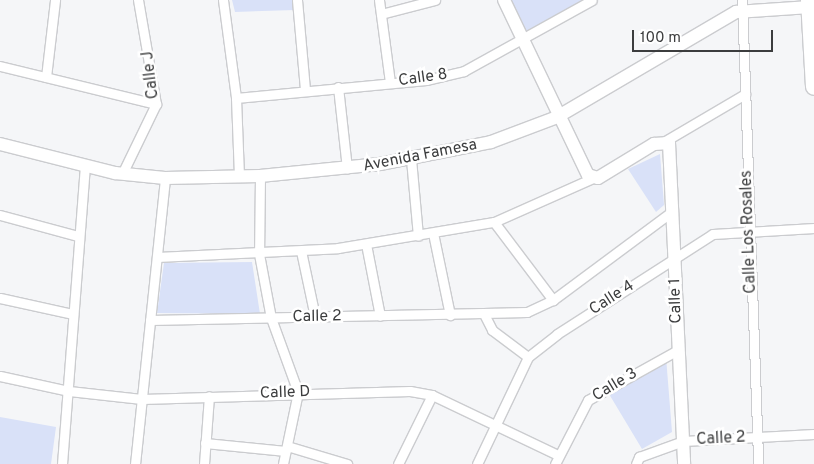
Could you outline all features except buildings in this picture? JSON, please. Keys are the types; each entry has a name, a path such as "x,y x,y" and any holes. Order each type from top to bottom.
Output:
{"highway":[{"path":"810,3 814,87"}],"street":[{"path":"46,77 55,0"},
{"name":"Calle J","path":"122,174 156,104 138,0"},
{"path":"224,0 236,98 239,177"},
{"path":"297,0 305,90"},
{"path":"379,0 390,82"},
{"path":"381,14 435,0"},
{"path":"504,0 558,117 593,178"},
{"name":"Calle 8","path":"236,98 390,82 464,71 592,0"},
{"name":"Avenida Famesa","path":"0,144 122,174 165,178 260,176 347,169 411,159 491,142 558,117 742,5 810,3"},
{"name":"Calle Los Rosales","path":"742,5 758,464"},
{"path":"0,66 156,104"},
{"path":"338,87 347,169"},
{"path":"157,257 301,251 366,244 494,222 593,178 665,141 745,94"},
{"name":"Calle 1","path":"665,141 672,153 674,257 684,464"},
{"path":"411,159 418,236"},
{"path":"62,464 69,392 78,236 85,166"},
{"path":"260,176 258,254 271,318 298,392 283,464"},
{"path":"135,464 165,178"},
{"name":"Calle 2","path":"150,320 315,318 527,312 553,300 673,211"},
{"path":"0,215 78,236"},
{"path":"494,222 553,300"},
{"name":"Calle 4","path":"477,464 493,422 528,357 674,257 713,234 749,229 814,228"},
{"path":"433,233 450,315"},
{"path":"366,244 380,316"},
{"path":"301,251 315,318"},
{"path":"0,298 73,314"},
{"path":"484,314 492,330 528,357"},
{"name":"Calle 3","path":"557,460 588,400 678,350"},
{"name":"Calle D","path":"0,376 69,392 142,399 298,392 432,395 493,422 557,460"},
{"path":"398,464 432,395"},
{"path":"204,464 208,396"},
{"name":"Calle 2","path":"636,464 639,457 683,440 814,434"},
{"path":"205,443 287,449 347,464"}],"shaded area":[{"path":"232,0 294,0 295,10 235,12"},
{"path":"504,0 592,0 522,40"},
{"path":"660,154 664,205 656,212 628,169"},
{"path":"252,262 260,314 157,313 164,263"},
{"path":"666,357 672,432 642,449 609,394"},
{"path":"0,417 56,427 51,464 0,464"}]}
